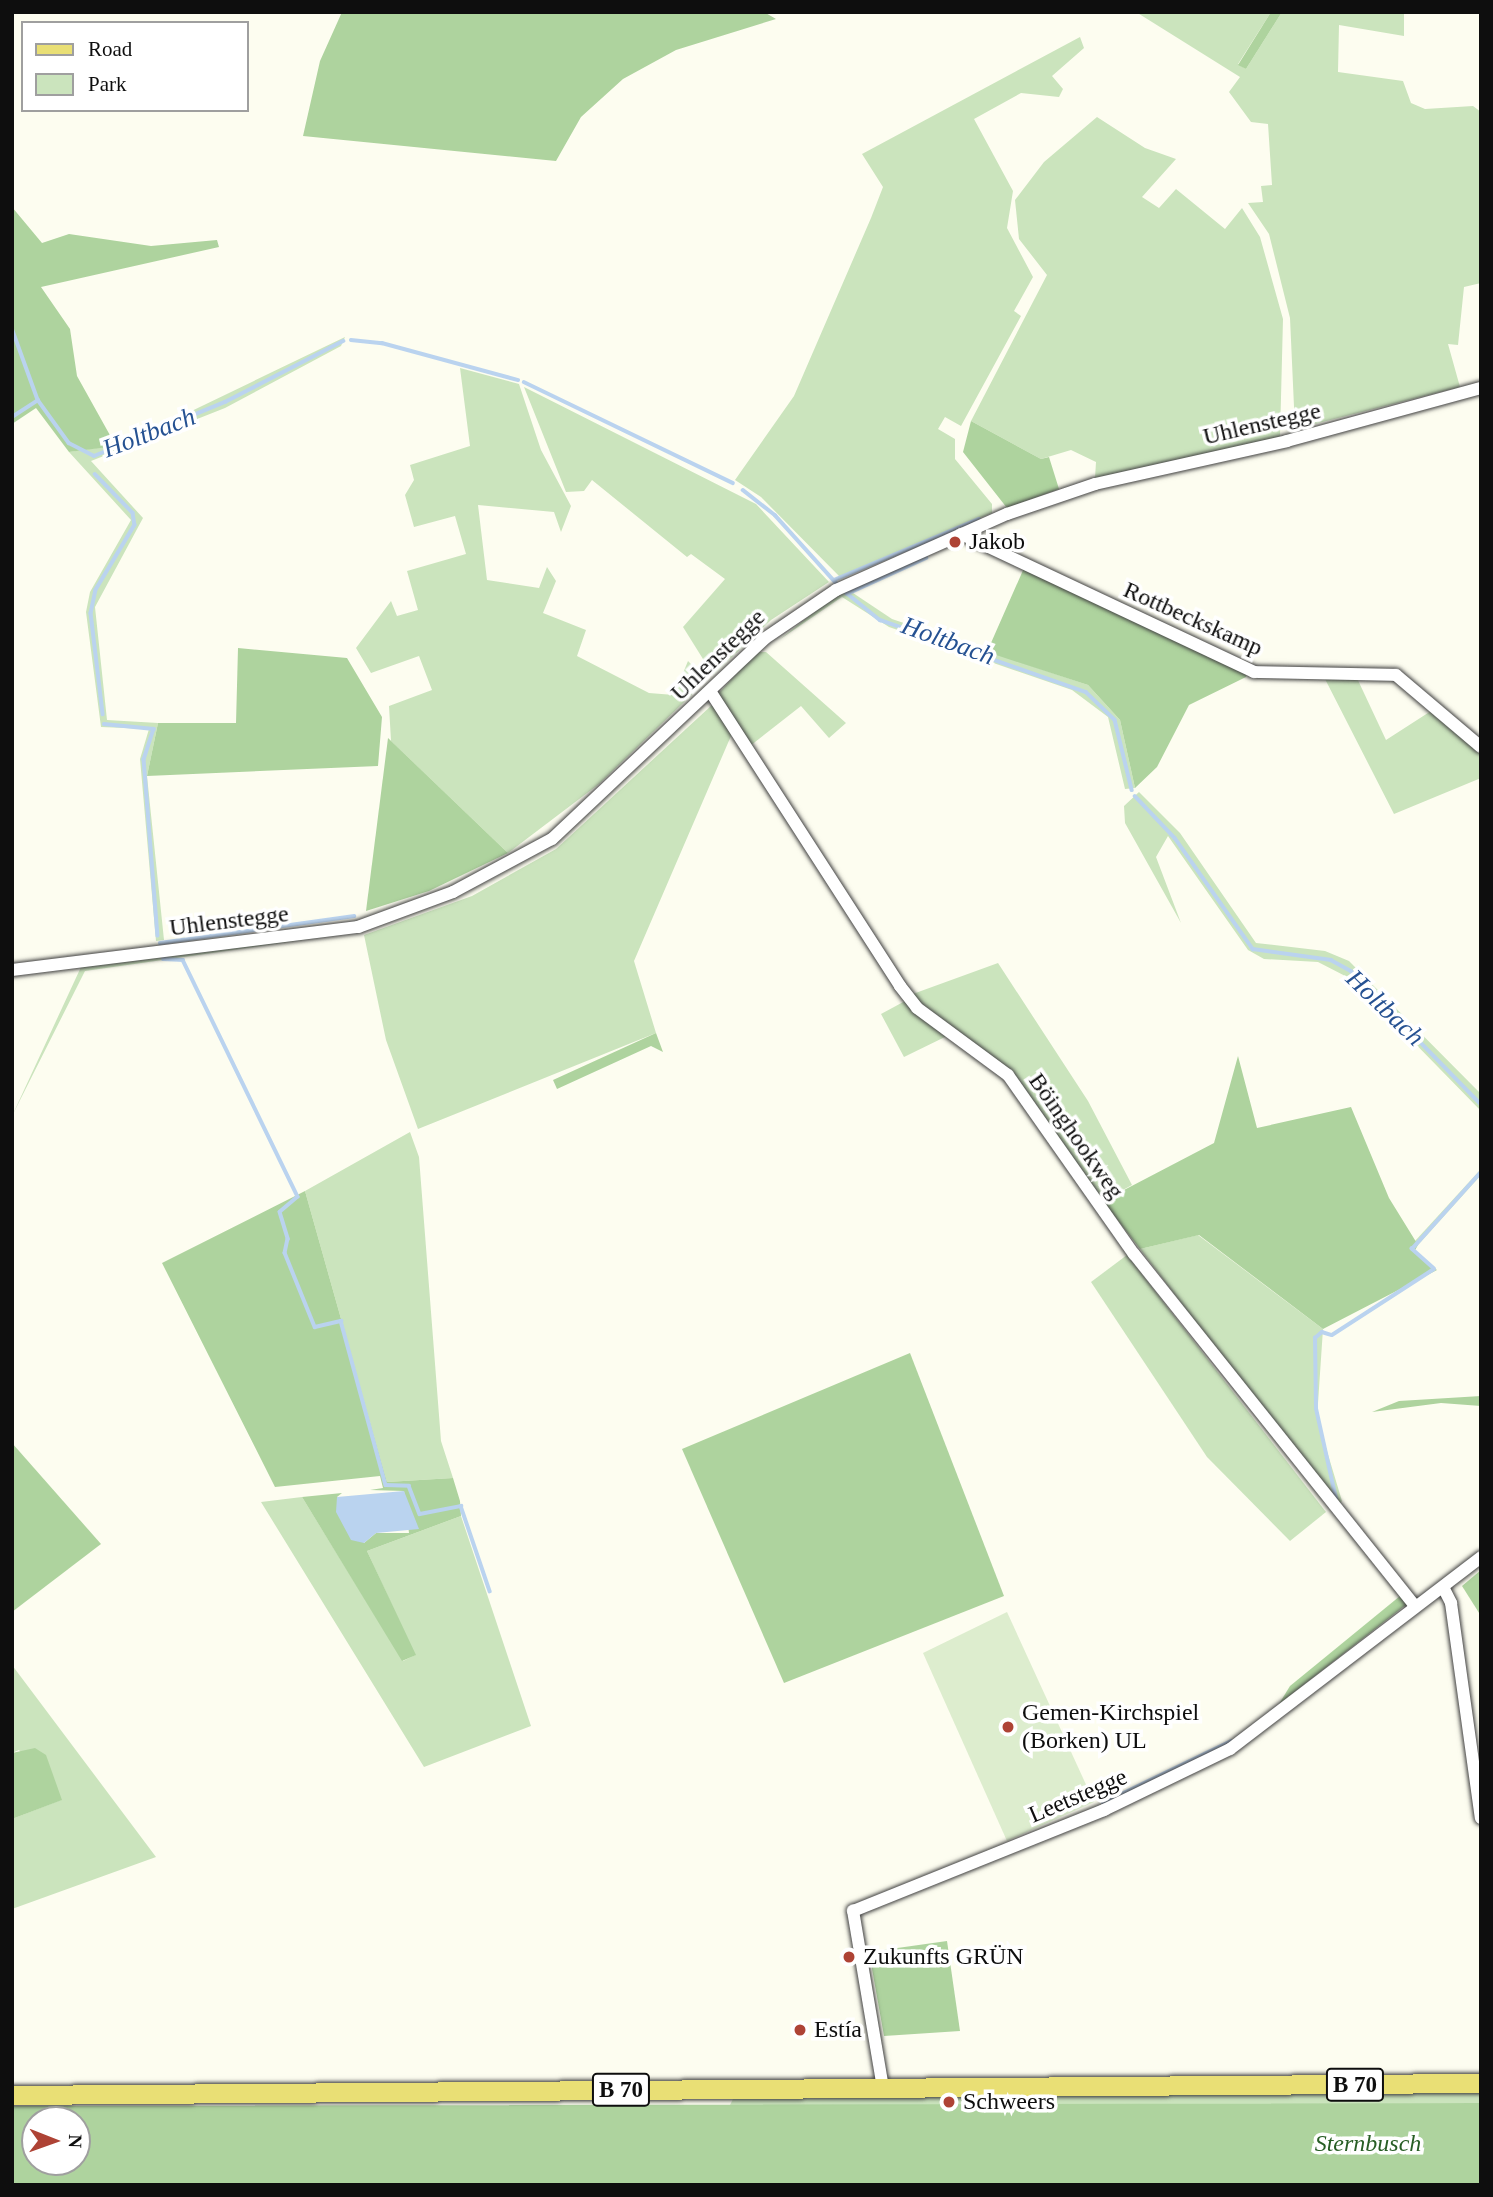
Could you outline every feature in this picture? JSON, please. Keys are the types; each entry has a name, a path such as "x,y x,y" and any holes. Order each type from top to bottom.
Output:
{"main road":[{"name":"B 70","path":"12,2095 1481,2083"}],"street":[{"name":"Uhlenstegge","path":"12,970 358,927 453,892 552,839 786,620 842,587 961,534 1095,484 1287,441 1481,388"},
{"name":"Rottbeckskamp","path":"961,534 1254,672 1396,675 1481,747"},
{"name":"Böinghookweg","path":"710,691 900,986 917,1008 1008,1075 1134,1254 1415,1606"},
{"name":"Leetstegge","path":"883,2088 853,1911 1104,1810 1230,1749 1481,1557"},
{"path":"1443,1587 1451,1603 1481,1818"}],"green space":[{"path":"342,12 764,12 776,19 676,50 623,79 581,117 556,161 303,136 320,61"},
{"path":"1136,12 1271,12 1238,64 1246,69 1282,12 1404,12 1404,36 1339,25 1338,72 1403,81 1411,103 1425,109 1473,106 1481,112 1481,283 1464,287 1458,345 1448,344 1460,387 1295,429 1290,318 1269,234 1248,203 1263,202 1261,186 1272,185 1268,124 1251,122 1229,92 1240,77"},
{"path":"1271,12 1282,12 1246,69 1238,65"},
{"path":"1080,37 1084,48 1052,76 1063,89 1059,97 1021,93 974,119 1013,191 1007,228 1033,277 1014,311 1021,316 961,426 945,417 938,429 955,439 955,459 992,504 992,513 840,577 761,497 735,480 794,396 871,218 883,187 862,154"},
{"path":"1097,117 1145,148 1176,159 1142,197 1159,208 1176,189 1225,229 1242,208 1260,237 1283,319 1280,437 1095,478 1096,462 1071,450 1041,459 971,421 1047,275 1019,239 1015,200 1044,162"},
{"path":"12,207 42,243 69,234 151,246 217,240 219,247 41,287 70,329 77,376 116,446 69,452 36,408 12,424"},
{"path":"345,337 341,346 225,408 91,461 143,518 95,607 107,720 158,723 147,776 164,940 156,941 140,759 149,729 101,727 86,612 90,592 131,520 69,452 123,444"},
{"path":"460,368 519,384 541,450 571,506 561,532 554,512 478,505 487,580 539,588 547,567 556,581 543,613 586,630 577,656 649,693 674,695 688,661 707,680 599,784 508,853 391,741 389,706 432,690 419,656 371,673 356,648 391,601 397,616 418,610 407,571 466,554 455,516 414,527 405,495 414,480 410,465 470,446"},
{"path":"524,387 756,504 829,582 771,620 713,675 683,627 725,579 691,554 687,557 592,480 584,491 566,492"},
{"path":"971,421 1041,459 1049,457 1059,489 1007,508 963,452"},
{"path":"1024,568 1247,672 1246,677 1189,705 1157,767 1135,788 1120,720 1088,685 987,652"},
{"path":"838,593 853,593 892,619 1088,685 1120,720 1135,788 1125,789 1108,717 1072,690 889,627 842,597 779,640"},
{"path":"238,648 347,658 382,717 378,766 147,776 158,723 236,723"},
{"path":"756,652 766,652 846,723 829,738 801,706 750,746 718,694"},
{"path":"1356,676 1386,740 1431,711 1481,754 1481,778 1394,814 1325,679"},
{"path":"712,705 734,729 634,961 656,1033 418,1129 386,1040 364,935 472,896 556,849"},
{"path":"388,738 508,853 429,891 366,911"},
{"path":"1139,792 1180,833 1256,943 1325,951 1349,961 1481,1094 1481,1111 1353,980 1318,962 1264,959 1248,950 1168,836 1156,857 1181,923 1125,823 1124,806"},
{"path":"352,933 85,971 12,1116 81,967"},
{"path":"998,963 1088,1101 1132,1185 1103,1201 1013,1072 910,995"},
{"path":"907,1000 949,1035 904,1057 881,1014"},
{"path":"656,1033 663,1052 651,1046 557,1089 553,1080"},
{"path":"1238,1056 1257,1128 1351,1107 1389,1198 1418,1245 1414,1252 1437,1270 1323,1329 1199,1235 1140,1249 1103,1201 1214,1143"},
{"path":"410,1132 419,1157 441,1441 453,1478 387,1482 305,1191"},
{"path":"1481,1169 1481,1175 1418,1245 1415,1241"},
{"path":"305,1191 387,1482 453,1478 460,1501 461,1516 367,1551 416,1655 402,1661 302,1497 342,1493 337,1497 364,1543 376,1533 409,1533 404,1491 370,1490 383,1488 380,1476 275,1487 162,1263"},
{"path":"1198,1235 1323,1329 1317,1418 1342,1501 1337,1507 1140,1249"},
{"path":"1127,1255 1326,1512 1290,1541 1207,1457 1091,1282"},
{"path":"910,1353 1004,1596 784,1683 682,1449"},
{"path":"1481,1396 1481,1406 1441,1403 1372,1412 1399,1401"},
{"path":"12,1443 101,1544 12,1612"},
{"path":"302,1497 403,1661 415,1655 367,1551 461,1516 531,1726 424,1767 261,1502"},
{"path":"1481,1570 1481,1616 1462,1586"},
{"path":"1400,1596 1407,1604 1279,1704 1290,1686"},
{"name":"Gemen-Kirchspiel (Borken) UL","path":"1007,1612 1094,1802 1007,1841 923,1653"},
{"path":"12,1665 156,1857 12,1909 12,1819 61,1800 19,1750 12,1753"},
{"path":"35,1748 46,1755 62,1800 12,1819 12,1753"},
{"path":"947,1941 960,2031 884,2036 869,1952"},
{"path":"1481,2092 1481,2103 728,2109 733,2099"},
{"name":"Sternbusch","path":"1481,2103 1481,2185 12,2185 12,2106"}],"water":[{"path":"404,1491 419,1529 376,1533 364,1543 351,1540 336,1512 337,1497"}],"waterway":[{"name":"Holtbach","path":"12,328 38,400 69,443 94,456 225,402 343,341"},
{"name":"Holtbach","path":"351,340 382,343 518,380"},
{"name":"Holtbach","path":"524,382 733,483"},
{"path":"12,417 38,400"},
{"path":"95,474 133,513 135,525 96,590 91,613 103,714"},
{"name":"Holtbach","path":"743,490 775,515 838,585"},
{"path":"834,580 979,519"},
{"path":"847,594 926,558"},
{"name":"Holtbach","path":"843,590 880,620 1086,692 1115,720 1132,790"},
{"path":"104,724 154,729 144,759 158,935"},
{"name":"Holtbach","path":"1135,796 1175,838 1253,949 1331,960 1351,971 1481,1104"},
{"path":"160,943 354,916"},
{"path":"163,959 183,960 298,1197 280,1212 288,1239 285,1253 315,1327 341,1321 386,1485 409,1486 420,1514 461,1506 490,1591"},
{"path":"1336,1499 1316,1409 1315,1338 1322,1332 1332,1335 1434,1269 1412,1249 1481,1172"},
{"path":"1103,1803 1231,1741"}],"place":[{"name":"Jakob","path":"955,542"},
{"name":"Gemen-Kirchspiel (Borken) UL","path":"1008,1727"},
{"name":"Zukunfts GRÜN","path":"849,1957"},
{"name":"Estía","path":"800,2030"},
{"name":"Schweers","path":"949,2102"}]}
